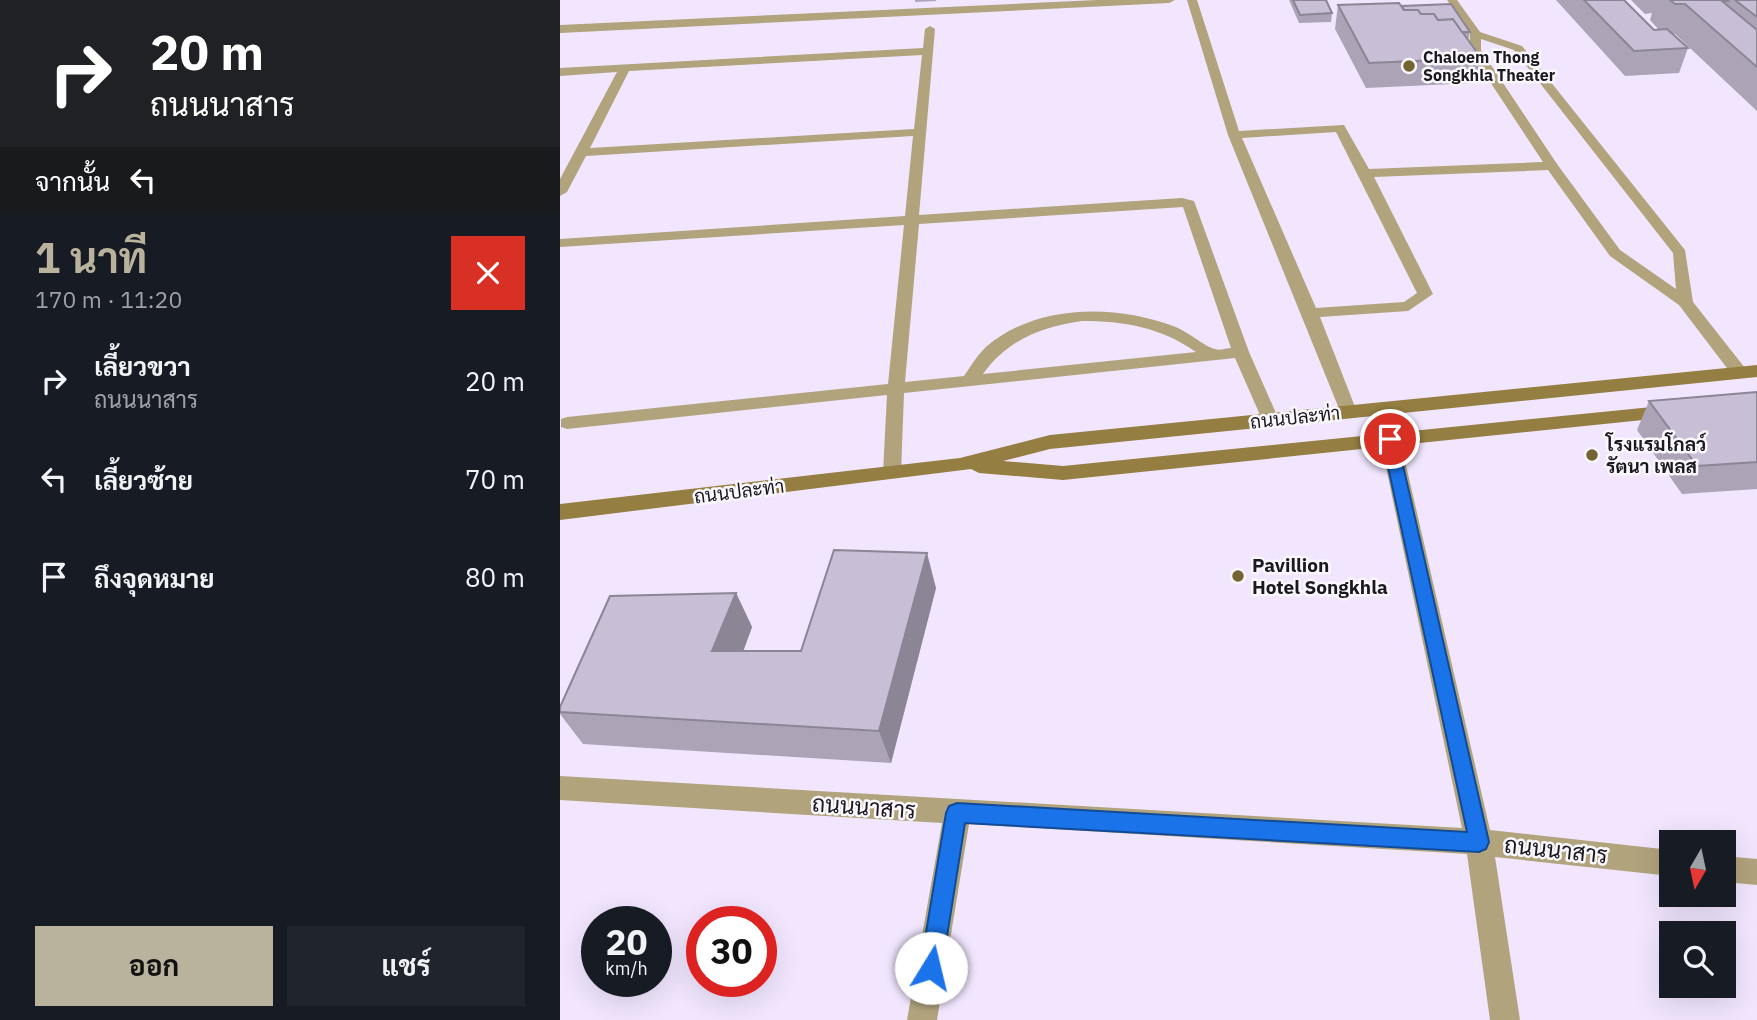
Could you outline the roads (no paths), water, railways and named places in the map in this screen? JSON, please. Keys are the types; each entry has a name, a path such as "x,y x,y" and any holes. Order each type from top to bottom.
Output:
{"main road":[{"name":"ถนนปละท่า","path":"560,512 960,465 1050,442 1748,372"},
{"name":"ถนนปละท่า","path":"960,465 1063,473 1689,409"}],"street":[{"path":"878,14 880,0"},
{"path":"560,29 1168,0"},
{"path":"1390,439 1479,842 1505,1020"},
{"name":"ถนนนาสาร","path":"560,788 1479,842 1659,862"},
{"path":"922,1020 957,813"},
{"path":"1736,870 1757,872"}],"lane":[{"path":"1192,0 1234,135 1310,313 1348,412"},
{"path":"1452,0 1476,34 1518,48 1680,253 1685,302"},
{"path":"892,473 896,387 930,29"},
{"path":"1476,34 1475,50 1552,166 1615,253 1685,302 1748,372"},
{"path":"560,72 928,51"},
{"path":"560,192 625,68"},
{"path":"1234,135 1340,128 1426,294 1408,306 1310,313"},
{"path":"582,152 921,132"},
{"path":"1365,173 1552,166"},
{"path":"560,243 1173,201 1189,204 1241,352 1270,420"},
{"path":"970,379 992,351 1017,333 1046,323 1085,316 1120,317 1144,322 1175,332 1212,355"},
{"path":"567,423 1241,352"}],"place":[{"name":"Chaloem Thong Songkhla Theater","path":"1409,66"},
{"name":"โรงแรมโกลว์ รัตนา เพลส","path":"1592,455"},
{"name":"Pavillion Hotel Songkhla","path":"1238,576"}]}
